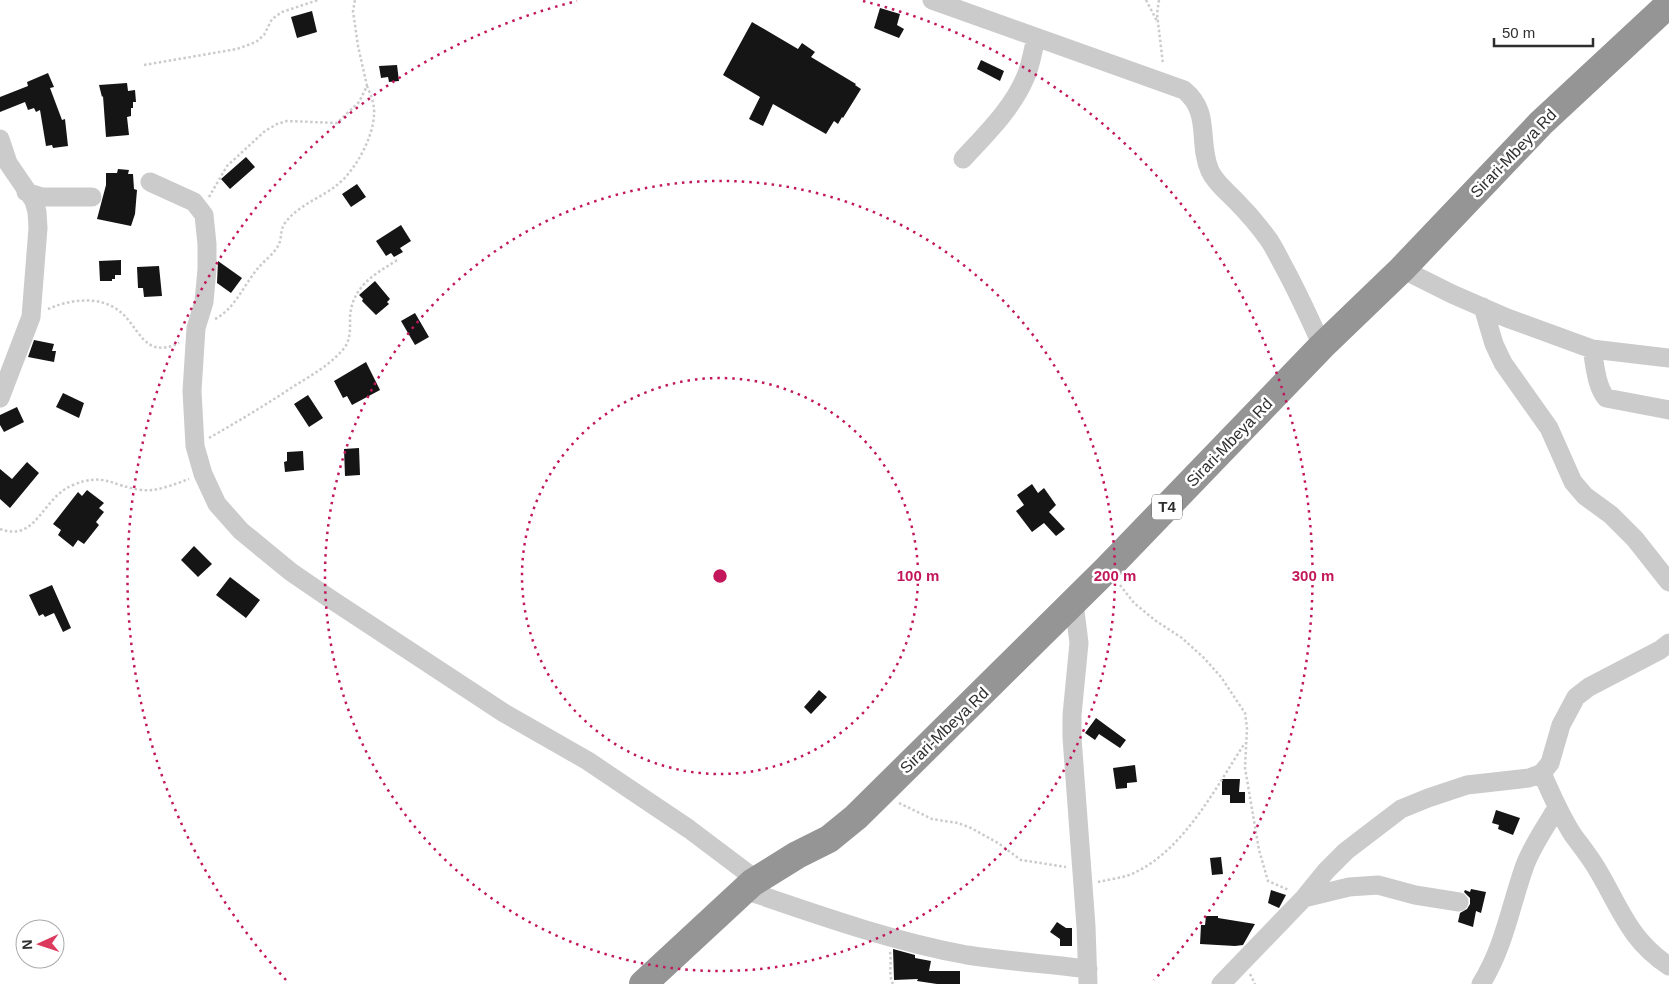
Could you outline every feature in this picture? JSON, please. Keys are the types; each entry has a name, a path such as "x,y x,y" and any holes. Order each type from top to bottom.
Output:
{"highway":[{"name":"Sirari-Mbeya Rd","path":"648,982 751,885 797,855 829,839 856,817 1074,603 1322,346 1402,269 1541,123 1661,5"}],"street":[{"path":"932,0 1184,90 1192,97 1198,105 1203,122 1205,148 1210,172 1216,181 1249,214 1270,241 1303,304 1322,346"},
{"path":"962,159 990,130 1019,90 1027,74 1036,38"},
{"path":"0,139 8,163 26,192 34,201 38,228 31,317 6,361 0,398"},
{"path":"150,182 194,202 202,213 206,227 207,269 204,302 196,328 192,391 195,446 203,474 218,504 240,530 292,572 329,598 504,713 588,761 689,829 751,885 844,924 967,954 1088,977 1072,738 1072,716 1079,643 1074,603"},
{"path":"26,192 42,197 92,197"},
{"path":"1402,269 1452,294 1592,349 1669,358"},
{"path":"1483,307 1494,344 1503,363 1549,428 1573,482 1585,496 1611,515 1636,539 1669,582"},
{"path":"1592,349 1597,377 1606,398 1669,410"},
{"path":"1221,984 1346,852 1401,809 1467,785 1529,778 1542,773 1550,763 1561,725 1567,710 1576,697 1589,687 1660,650 1669,643"},
{"path":"1542,773 1557,807 1573,835 1598,871 1626,924 1640,942 1669,966"},
{"path":"1481,984 1490,971 1503,938 1524,868 1557,807"},
{"path":"1304,898 1349,887 1378,885 1459,902"}],"path":[{"path":"144,65 237,50 250,45 264,35 272,19 282,12 318,0"},
{"path":"31,317 67,303 88,300 104,303 116,308 129,320 144,341 152,347 167,347 178,344 196,328 222,316 258,269 278,247 282,228 290,216 338,184 353,167 362,152 373,122 374,113 373,102 367,86 358,46 353,10 355,0"},
{"path":"1146,0 1158,22"},
{"path":"1159,0 1157,14 1163,64"},
{"path":"202,213 227,166 265,131 287,121 337,123 359,102 367,86"},
{"path":"195,446 241,421 338,356 347,344 350,334 350,314 353,297 370,279 399,259"},
{"path":"0,529 13,532 22,531 32,525 58,493 85,480 97,478 142,490 169,486 203,474"},
{"path":"1107,569 1134,603 1156,621 1182,638 1221,677 1245,713 1247,728 1245,768 1259,850 1267,878 1270,882 1304,898"},
{"path":"880,793 932,819 958,823 971,828 998,843 1021,860 1082,878 1135,873 1156,859 1185,832 1246,743"},
{"path":"876,932 890,953 893,984"}],"building":[{"path":"880,8 900,14 897,25 904,29 899,38 874,28"},
{"path":"312,11 317,32 297,38 291,17"},
{"path":"752,22 798,49 802,43 815,52 811,57 856,84 861,89 843,118 838,124 834,121 826,134 773,104 763,126 749,119 760,97 723,75"},
{"path":"981,60 1004,71 1000,81 977,69"},
{"path":"397,65 399,81 389,82 388,77 381,78 379,66"},
{"path":"48,73 54,87 50,88 62,120 65,119 68,146 53,148 52,145 46,146 40,110 36,112 34,108 28,110 25,102 0,112 0,97 28,86 27,82"},
{"path":"127,83 128,91 135,90 136,102 133,102 131,116 127,117 129,135 106,137 103,96 99,85"},
{"path":"246,157 255,167 230,189 221,179"},
{"path":"118,169 129,170 128,174 133,174 134,189 137,190 135,214 131,226 97,219 106,185 106,173 117,173"},
{"path":"357,184 366,197 351,207 342,194"},
{"path":"401,225 411,241 400,248 403,252 394,257 391,253 386,256 376,241"},
{"path":"121,260 121,275 115,275 115,279 112,279 112,281 100,281 99,261"},
{"path":"218,261 242,278 231,293 217,283"},
{"path":"159,266 162,296 144,297 143,288 138,288 137,267"},
{"path":"375,281 390,299 387,302 389,304 376,315 362,301 363,299 359,295"},
{"path":"415,313 429,337 415,345 401,321"},
{"path":"34,340 54,344 52,351 56,351 54,362 28,357"},
{"path":"366,362 380,390 352,405 347,396 343,398 334,381"},
{"path":"63,393 84,403 79,418 56,407"},
{"path":"308,395 323,418 309,427 294,404"},
{"path":"17,407 24,422 4,432 0,425 0,415"},
{"path":"359,448 360,475 345,476 344,449"},
{"path":"303,451 304,470 285,472 284,462 287,461 287,452"},
{"path":"27,462 39,473 10,508 0,499 0,469 12,479"},
{"path":"1032,484 1038,493 1044,488 1056,505 1049,512 1065,529 1056,536 1044,523 1032,532 1016,511 1024,505 1017,495"},
{"path":"87,490 104,503 99,508 104,512 96,522 99,525 84,544 78,540 73,547 58,535 61,530 53,524 78,492 82,496"},
{"path":"194,546 212,564 198,577 181,560"},
{"path":"230,577 260,600 246,618 216,595"},
{"path":"52,585 71,628 63,632 54,613 45,617 43,614 39,616 29,595"},
{"path":"819,690 827,697 811,714 804,707"},
{"path":"1096,718 1126,740 1120,748 1099,734 1095,740 1085,733"},
{"path":"1135,765 1137,782 1127,783 1127,788 1116,789 1113,768"},
{"path":"1222,779 1240,779 1239,792 1245,792 1245,803 1230,803 1230,795 1222,795"},
{"path":"1496,810 1520,818 1513,835 1498,829 1499,825 1492,823"},
{"path":"1221,857 1223,874 1212,875 1210,858"},
{"path":"1471,889 1486,892 1481,913 1476,911 1473,927 1458,922 1460,913 1467,909 1470,904 1470,898 1464,892 1465,890 1470,892"},
{"path":"1271,890 1286,895 1279,908 1268,903"},
{"path":"1206,916 1218,916 1218,918 1255,924 1243,945 1200,944 1201,925 1205,925"},
{"path":"1057,922 1066,928 1072,928 1072,946 1060,946 1060,939 1050,932"},
{"path":"893,949 915,955 915,958 931,961 929,971 960,971 960,984 937,984 917,981 918,979 894,980"}]}
